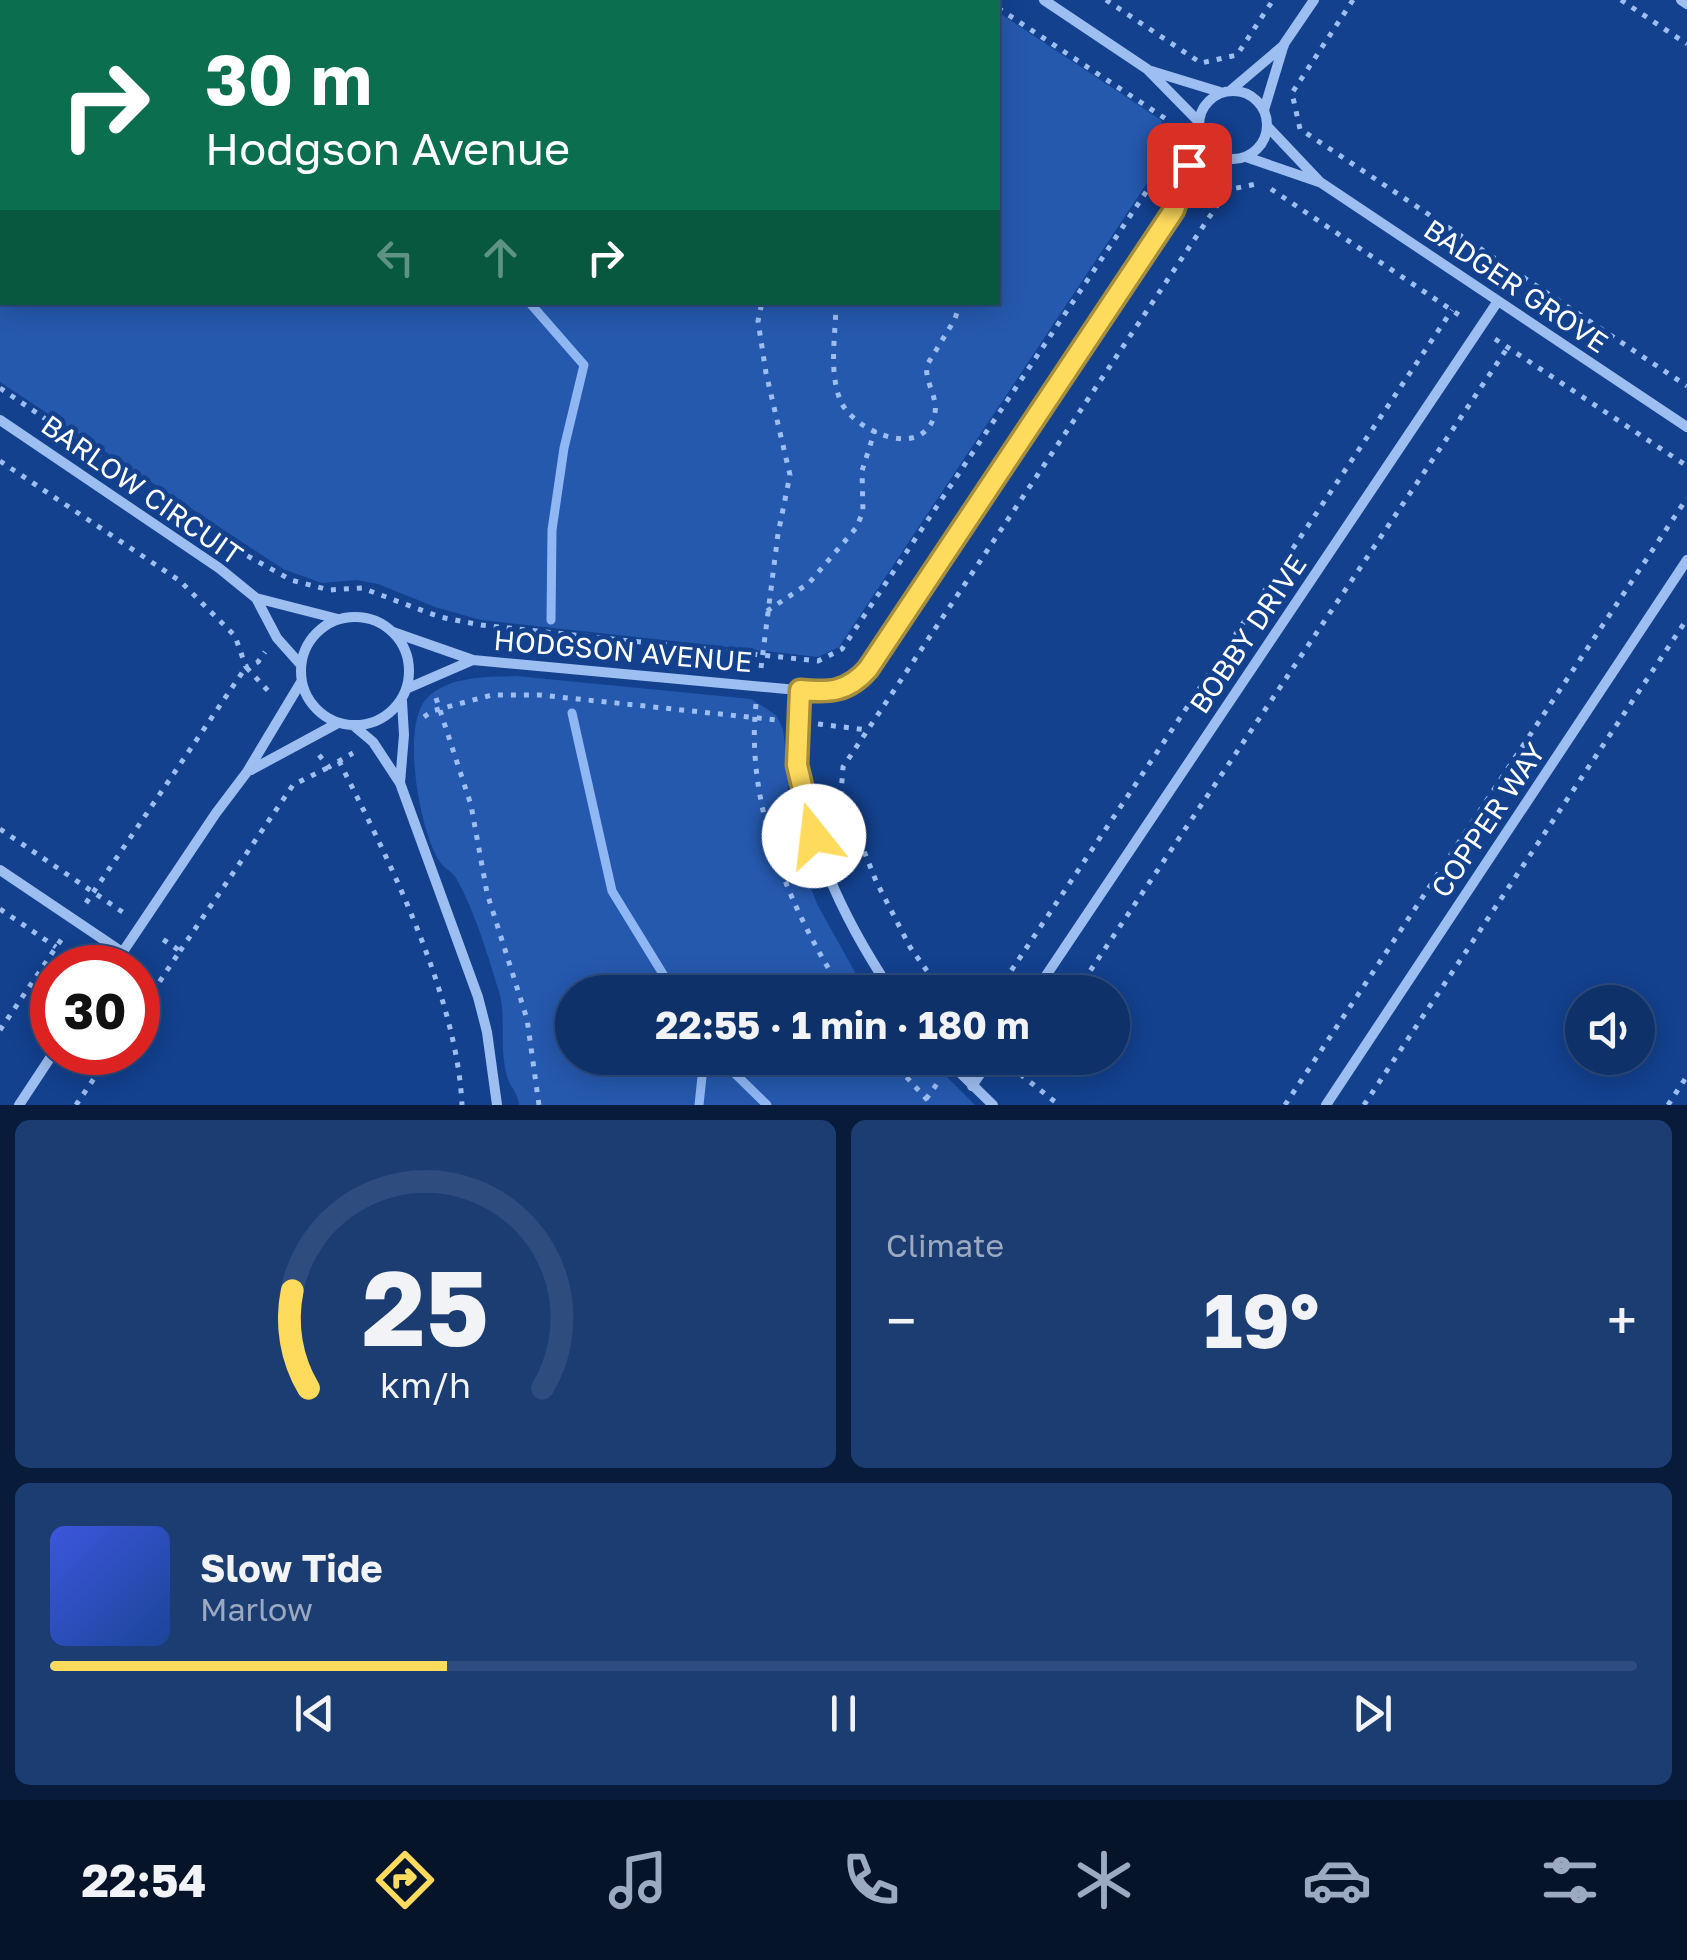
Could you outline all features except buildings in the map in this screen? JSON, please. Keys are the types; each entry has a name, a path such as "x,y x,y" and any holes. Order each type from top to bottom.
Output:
{"street":[{"path":"1044,0 1147,70 1199,126 1209,150 1227,159 1246,157 1261,144 1267,126 1264,110 1284,44"},
{"path":"1199,126 1205,103 1284,44 1314,0"},
{"path":"1681,0 1687,4"},
{"path":"1147,70 1250,95 1264,110"},
{"name":"HODGSON AVENUE","path":"1174,210 1199,126"},
{"name":"BADGER GROVE","path":"1267,126 1320,182 1687,428"},
{"name":"BADGER GROVE","path":"1246,157 1320,182"},
{"name":"HODGSON AVENUE","path":"393,632 473,660 800,690 841,690 859,680 1174,210 1227,159"},
{"name":"BOBBY DRIVE","path":"1046,975 1498,301"},
{"name":"BARLOW CIRCUIT","path":"0,420 219,568 256,598 276,638 301,664"},
{"name":"COPPER WAY","path":"1326,1105 1687,560"},
{"name":"BARLOW CIRCUIT","path":"256,598 338,619"},
{"path":"400,783 408,659 393,632 365,618 338,619 312,639 301,664 301,682 316,709 338,723 354,726 383,718 404,694"},
{"name":"HODGSON AVENUE","path":"404,694 473,660"},
{"path":"127,945 247,772 301,682"},
{"path":"800,690 796,745 807,813 856,933 882,975"},
{"path":"247,772 338,723"},
{"path":"354,726 373,742 400,783 478,998 497,1105"},
{"path":"0,870 112,945"},
{"path":"19,1105 39,1075"},
{"path":"961,1075 993,1105"},
{"path":"972,1086 979,1075"}],"path":[{"path":"1106,0 1201,63 1237,55 1274,0"},
{"path":"1353,0 1292,93 1300,129 1687,386"},
{"path":"1621,0 1687,44"},
{"path":"0,388 266,567 314,588 362,588 440,616 481,625 818,660 842,649 1171,153 1166,119 1000,9"},
{"path":"1208,177 1227,190 1263,184 1687,466"},
{"path":"930,975 910,947 876,882 841,794 843,767 1227,190"},
{"path":"761,305 758,321 790,476 754,718 757,780 764,814 791,892 834,975"},
{"path":"836,305 834,366 839,397 847,411 875,430 892,438 909,439 922,434 932,422 936,404 927,365 959,305"},
{"path":"1008,975 1452,310"},
{"path":"1087,975 1508,347"},
{"path":"767,611 810,583 856,528 863,512 862,470 875,430"},
{"path":"0,460 180,582 235,636 246,667 258,662 276,638"},
{"path":"1285,1105 1687,498"},
{"path":"299,608 314,588"},
{"path":"1364,1105 1687,619"},
{"path":"438,709 471,806 487,893 528,1019 539,1105"},
{"path":"339,760 380,844 434,978 454,1052 462,1105"},
{"path":"160,982 292,784 329,767"},
{"path":"0,829 180,952"},
{"path":"0,909 53,945"},
{"path":"76,1105 96,1075"},
{"path":"905,1075 932,1105"},
{"path":"1021,1075 1058,1105"},
{"path":"1668,1105 1687,1076"}],"shaded area":[{"path":"1000,13 1161,120 1167,153 839,647 818,657 481,620 378,584 357,580 322,583 283,569 0,382 0,305 1000,305"},
{"path":"516,676 751,699 776,715 783,729 789,786 781,802 790,834 817,904 857,975 555,975 555,1075 945,1075 975,1105 519,1105 505,1065 500,995 463,892 433,848 416,779 415,731 419,712 436,691 469,679"}],"waterway":[{"path":"532,305 584,365 564,448 552,530 551,620"},
{"path":"572,713 612,891 664,975"},
{"path":"699,1105 702,1075"},
{"path":"736,1075 767,1105"}],"route":[{"path":"814,836 797,765 800,690 841,690 859,680 868,669 1174,210 1189,165"}]}
